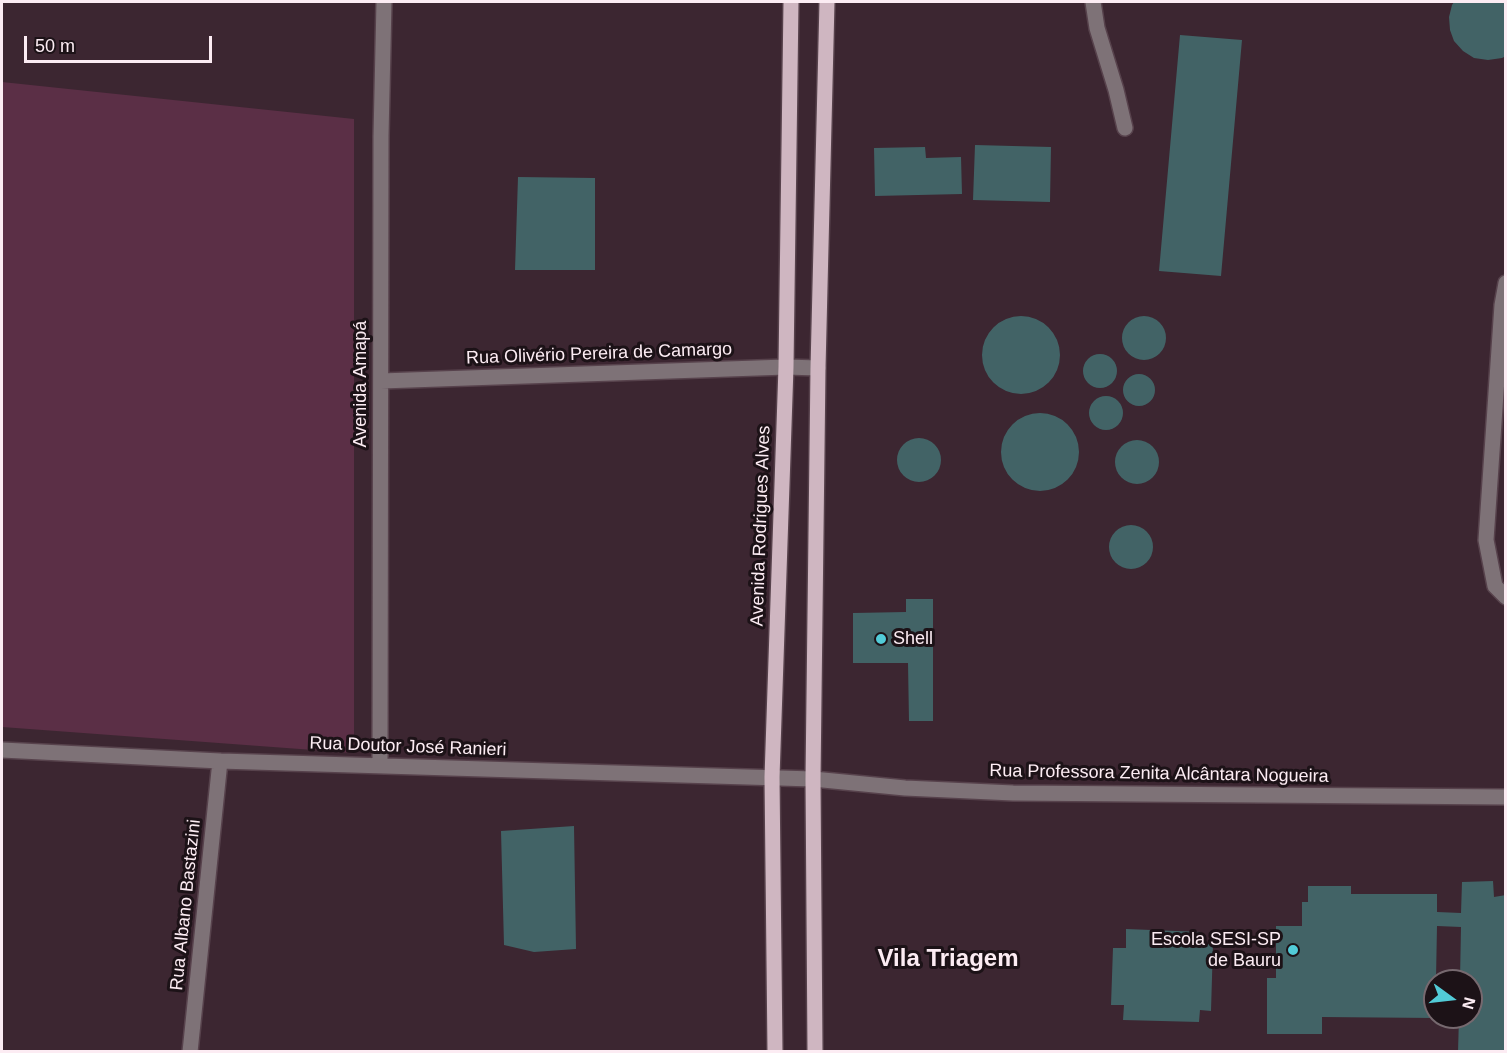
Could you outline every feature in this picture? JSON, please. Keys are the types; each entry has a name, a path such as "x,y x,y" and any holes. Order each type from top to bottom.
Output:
{"main road":[{"name":"Avenida Rodrigues Alves","path":"775,1052 772,777 786,367 791,2"},
{"path":"815,1052 813,779 818,368 827,2"}],"street":[{"name":"Avenida Amapá","path":"380,766 381,136 384,2"},
{"path":"1093,2 1097,28 1125,128"},
{"path":"1506,283 1502,305 1499,428 1486,540 1495,586 1506,597"},
{"name":"Rua Olivério Pereira de Camargo","path":"381,381 786,367 818,368"},
{"name":"Rua Doutor José Ranieri","path":"2,750 220,761 813,779"},
{"name":"Rua Albano Bastazini","path":"190,1052 220,761"},
{"name":"Rua Professora Zenita Alcântara Nogueira","path":"813,779 904,789 1013,793 1506,797"}],"shaded area":[{"path":"2,82 354,119 354,753 2,727"}],"building":[{"path":"1454,2 1506,2 1506,56 1488,60 1474,58 1463,51 1454,41 1450,30 1449,17"},
{"path":"1180,35 1242,40 1221,276 1159,271"},
{"path":"975,145 1051,147 1050,202 973,200"},
{"path":"925,147 926,158 961,157 962,194 875,196 874,148"},
{"path":"518,177 595,178 595,270 515,270"},
{"path":"1013,316 1029,316 1043,322 1054,333 1060,347 1060,363 1054,377 1043,388 1029,394 1013,394 999,388 988,377 982,363 982,347 988,333 999,322"},
{"path":"1144,316 1160,322 1166,338 1160,354 1144,360 1128,354 1122,338 1128,322"},
{"path":"1100,354 1112,359 1117,371 1112,383 1100,388 1088,383 1083,371 1088,359"},
{"path":"1139,374 1151,378 1155,390 1151,402 1139,406 1127,402 1123,390 1127,378"},
{"path":"1106,396 1118,401 1123,413 1118,425 1106,430 1094,425 1089,413 1094,401"},
{"path":"1032,413 1048,413 1062,419 1073,430 1079,444 1079,460 1073,474 1062,485 1048,491 1032,491 1018,485 1007,474 1001,460 1001,444 1007,430 1018,419"},
{"path":"919,438 935,444 941,460 935,476 919,482 903,476 897,460 903,444"},
{"path":"1137,440 1153,446 1159,462 1153,478 1137,484 1121,478 1115,462 1121,446"},
{"path":"1131,525 1147,531 1153,547 1147,563 1131,569 1115,563 1109,547 1115,531"},
{"path":"906,599 933,599 933,721 909,721 908,663 853,663 853,613 906,612"},
{"path":"574,826 576,949 534,952 504,945 501,831"},
{"path":"1493,881 1494,897 1506,895 1506,1052 1458,1052 1459,1029 1483,1029 1483,969 1460,969 1461,927 1437,926 1436,969 1423,969 1423,1018 1322,1017 1322,1034 1267,1034 1267,978 1276,978 1276,926 1302,926 1302,902 1308,902 1308,886 1351,886 1351,894 1437,894 1437,912 1461,913 1462,882"},
{"path":"1126,929 1201,932 1200,944 1213,944 1211,1011 1200,1010 1199,1022 1123,1020 1124,1005 1111,1005 1113,948 1126,948"}],"place":[{"name":"Shell","path":"881,639"},
{"name":"Escola SESI-SP de Bauru","path":"1293,950"}],"district":[{"name":"Vila Triagem","path":"948,959"}]}
